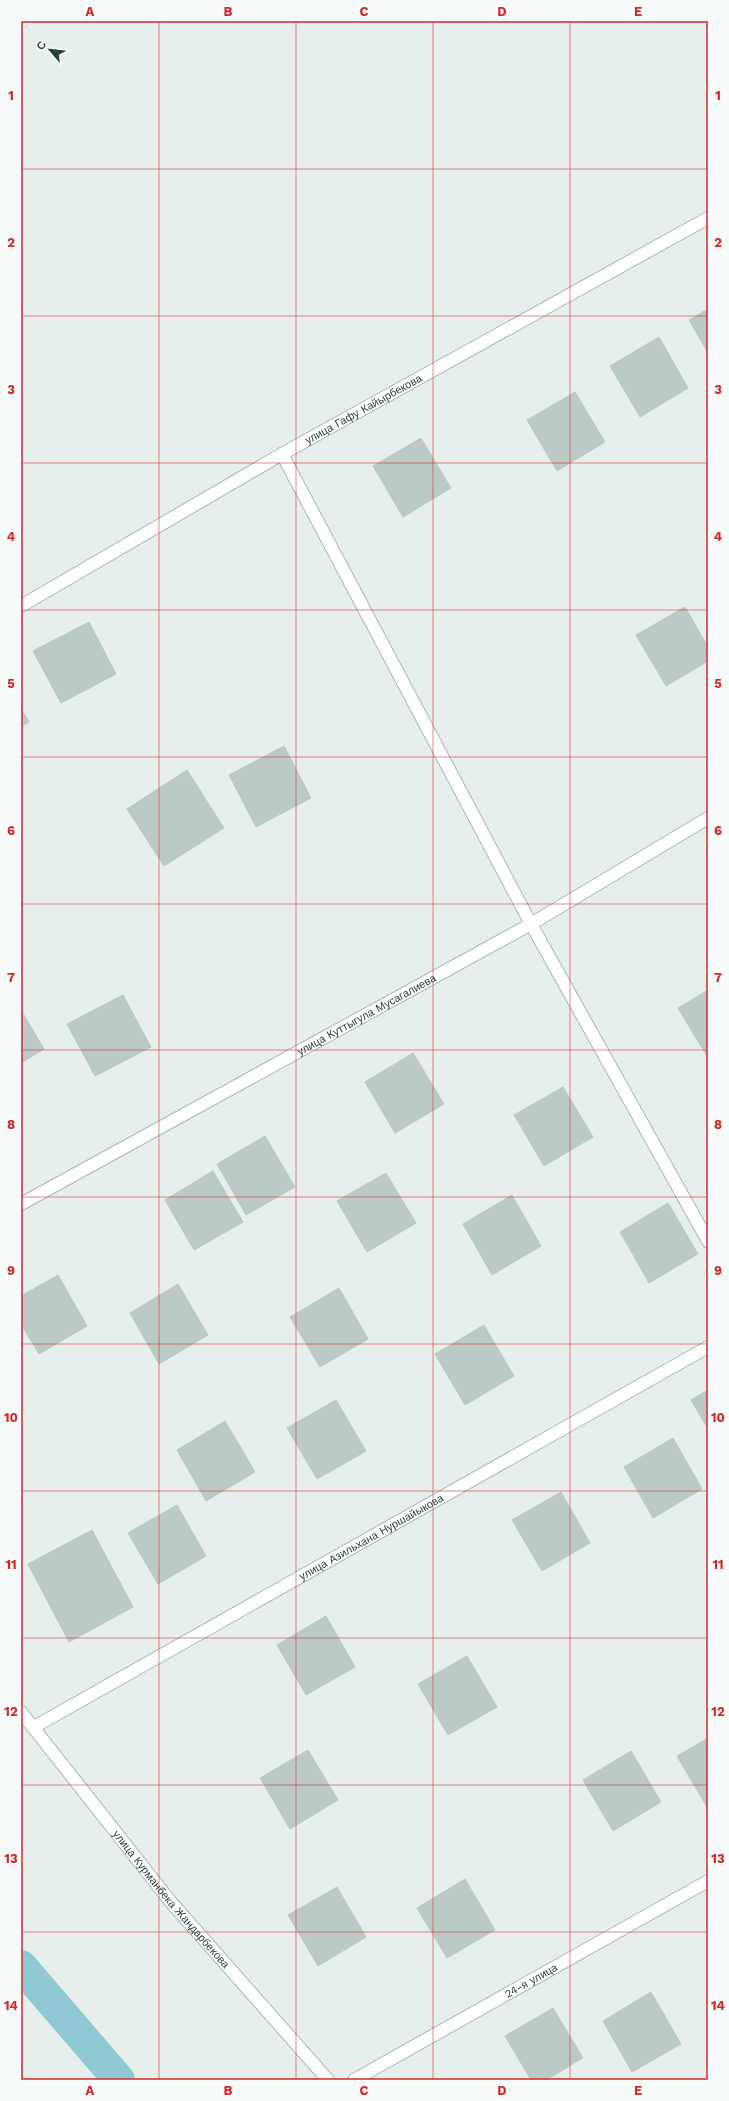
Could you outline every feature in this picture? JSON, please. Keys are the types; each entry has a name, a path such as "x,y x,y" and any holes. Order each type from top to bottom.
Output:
{"street":[{"name":"улица Гафу Кайырбекова","path":"21,606 282,454 708,218"},
{"path":"282,454 531,924 708,1241"},
{"name":"улица Куттыгула Мусагалиева","path":"21,1204 531,924 708,818"},
{"name":"улица Азильхана Нуршайыкова","path":"34,1727 708,1347"},
{"name":"улица Курманбека Жандарбекова","path":"21,1712 170,1901 328,2080"},
{"name":"24-я улица","path":"354,2080 708,1881"}],"building":[{"path":"708,309 708,353 689,320"},
{"path":"659,337 688,388 640,417 610,366"},
{"path":"575,392 605,442 557,471 527,420"},
{"path":"421,438 451,488 403,517 373,466"},
{"path":"685,607 708,647 708,661 666,686 636,635"},
{"path":"89,622 116,674 61,703 33,651"},
{"path":"21,709 29,722 21,726"},
{"path":"284,746 311,798 256,827 229,775"},
{"path":"187,770 224,828 164,866 127,809"},
{"path":"708,990 708,1058 678,1008"},
{"path":"123,995 151,1047 95,1076 67,1024"},
{"path":"21,1010 44,1049 21,1063"},
{"path":"413,1053 444,1104 395,1133 365,1082"},
{"path":"563,1087 593,1137 544,1166 514,1115"},
{"path":"265,1136 295,1187 246,1215 217,1164"},
{"path":"213,1171 243,1222 194,1250 165,1200"},
{"path":"386,1173 416,1223 367,1252 337,1201"},
{"path":"512,1195 541,1246 492,1275 463,1224"},
{"path":"668,1203 698,1254 649,1283 620,1232"},
{"path":"58,1275 87,1326 39,1354 21,1324 21,1296"},
{"path":"178,1284 208,1335 159,1364 130,1313"},
{"path":"339,1288 368,1339 320,1367 290,1317"},
{"path":"484,1325 514,1376 465,1405 435,1354"},
{"path":"708,1390 708,1429 691,1400"},
{"path":"336,1400 366,1451 317,1479 287,1428"},
{"path":"225,1421 255,1472 206,1501 177,1450"},
{"path":"673,1438 702,1489 653,1518 624,1467"},
{"path":"561,1492 590,1543 542,1571 512,1520"},
{"path":"177,1505 206,1556 158,1584 128,1533"},
{"path":"92,1530 133,1607 69,1642 28,1564"},
{"path":"326,1616 355,1667 306,1695 277,1645"},
{"path":"467,1656 497,1707 448,1735 418,1684"},
{"path":"708,1738 708,1806 707,1807 677,1756"},
{"path":"308,1750 338,1800 290,1829 260,1778"},
{"path":"631,1751 661,1802 613,1831 583,1780"},
{"path":"465,1879 495,1930 447,1958 417,1908"},
{"path":"337,1887 366,1937 318,1966 288,1915"},
{"path":"651,1992 681,2044 632,2072 603,2021"},
{"path":"553,2008 583,2058 546,2080 531,2080 505,2036"}],"waterway":[{"path":"21,1966 119,2080"}]}
